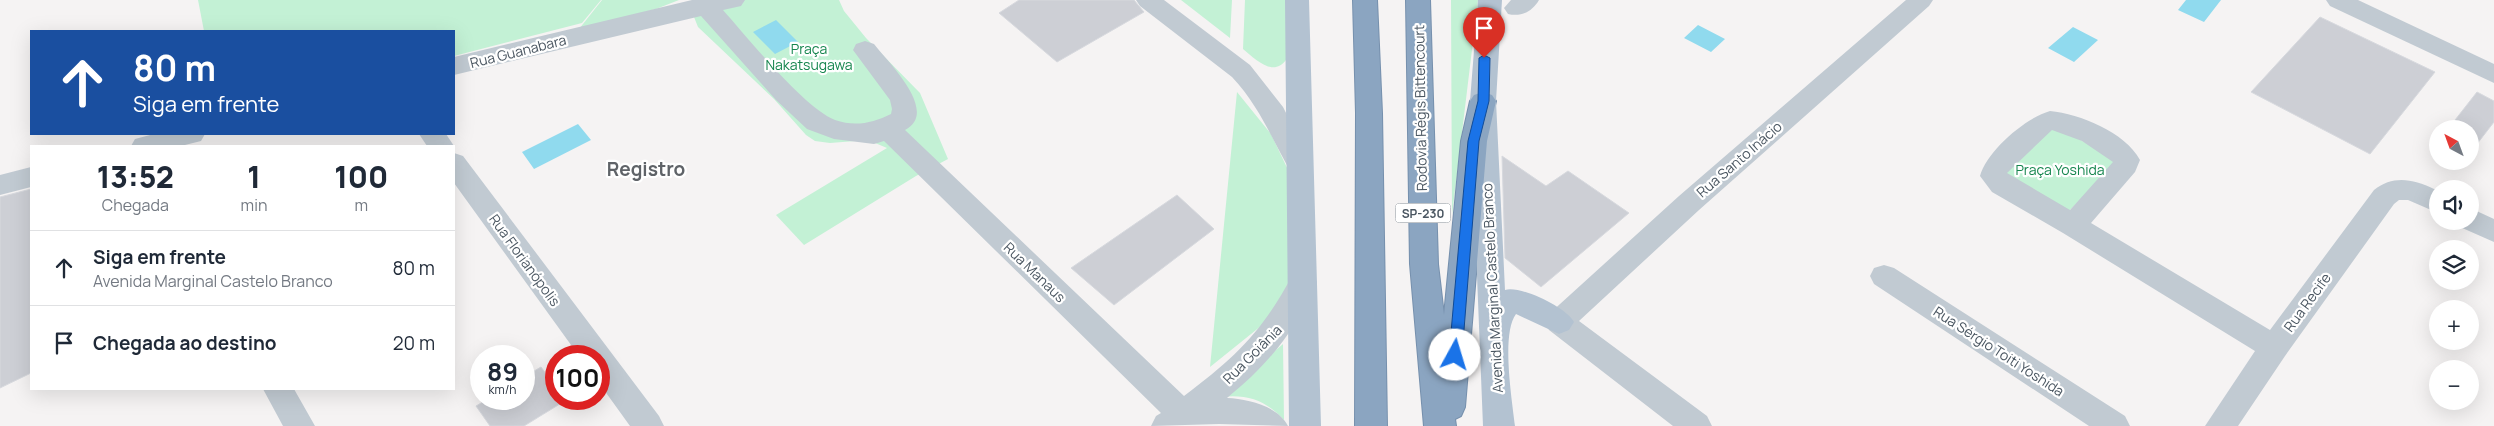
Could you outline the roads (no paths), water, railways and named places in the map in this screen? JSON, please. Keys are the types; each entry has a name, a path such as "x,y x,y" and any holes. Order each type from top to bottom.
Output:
{"highway":[{"path":"1364,0 1369,113 1371,426"},
{"name":"Rodovia Régis Bittencourt","path":"1418,0 1424,264 1440,426"},
{"path":"1448,426 1474,141 1483,101"}],"main road":[{"path":"1297,0 1298,162 1306,426"},
{"name":"Avenida Marginal Castelo Branco","path":"1490,0 1483,101 1493,339 1499,426"},
{"path":"1493,339 1500,313 1510,300 1516,300 1559,322"}],"street":[{"name":"Rua Guanabara","path":"455,66 582,36 696,4 733,0"},
{"path":"1148,0 1253,83 1274,112 1298,162"},
{"name":"Rua Santo Inácio","path":"1559,322 1689,203 1921,0"},
{"path":"2338,0 2494,74"},
{"path":"696,4 785,94 816,122 834,130 874,134 888,129 902,120 904,116 902,99 865,50"},
{"path":"2072,225 2127,163 2124,155 2078,129 2058,120 2050,120 2041,124 1996,166 1993,176 2002,185 2274,347"},
{"name":"Rua Manaus","path":"888,129 1175,420"},
{"path":"150,145 188,135"},
{"name":"Rua Florianópolis","path":"455,164 588,345"},
{"path":"0,185 30,177"},
{"name":"Rua Recife","path":"2221,426 2274,347 2384,197 2393,189 2401,188 2429,199"},
{"path":"2479,224 2494,231"},
{"name":"Rua Sérgio Toiti Yoshida","path":"1884,276 2114,426"},
{"name":"Rua Goiânia","path":"1175,420 1220,387 1264,347 1281,327 1293,306 1303,281"},
{"path":"1559,322 1696,426"},
{"path":"610,375 648,426"},
{"path":"279,390 299,426"},
{"path":"1175,420 1215,409 1232,410 1249,414 1272,426"}],"water":[{"path":"2186,0 2221,0 2204,22 2178,10"},
{"path":"776,20 798,42 775,54 753,32"},
{"path":"1698,25 1725,39 1711,52 1684,38"},
{"path":"2073,27 2098,40 2074,62 2048,48"},
{"path":"578,124 591,140 534,169 522,152"}],"district":[{"name":"Registro","path":"646,169"}],"park label":[{"name":"Praça Nakatsugawa","path":"809,56"},
{"name":"Praça Yoshida","path":"2060,169"}]}
